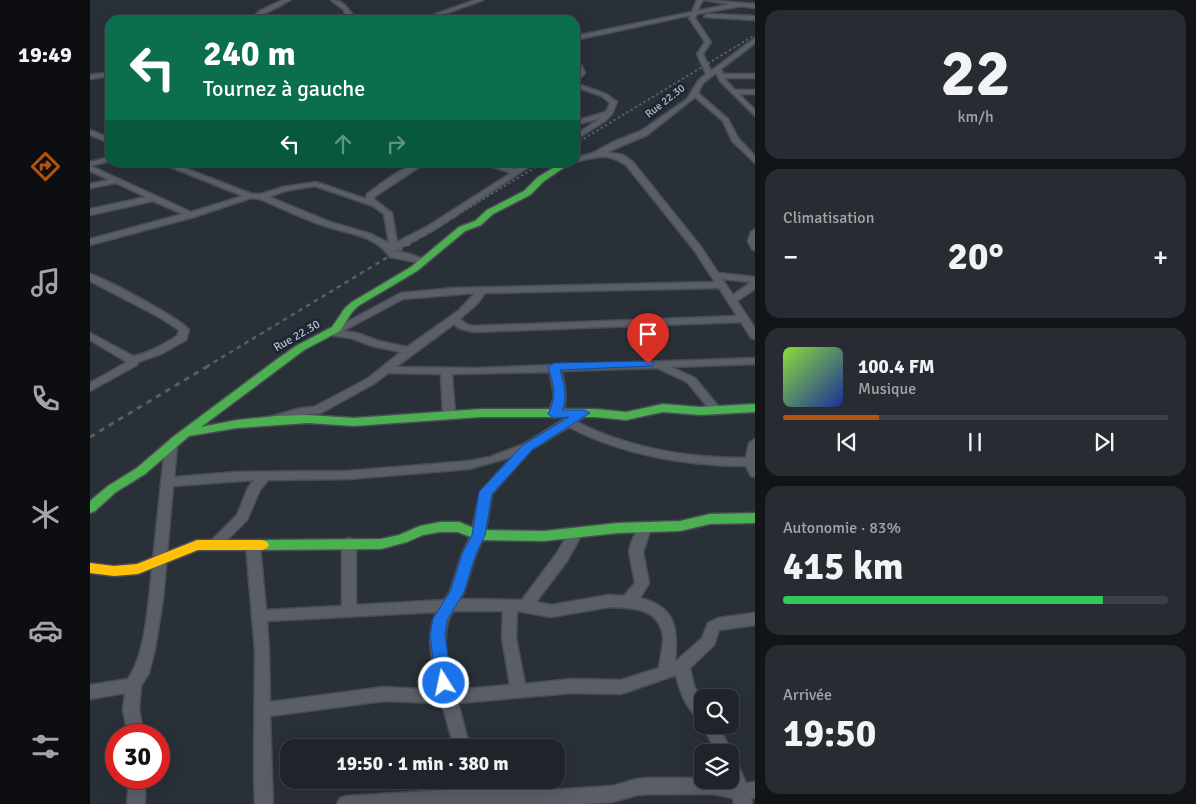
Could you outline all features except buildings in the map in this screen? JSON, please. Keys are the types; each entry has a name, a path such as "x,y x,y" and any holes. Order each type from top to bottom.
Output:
{"street":[{"path":"258,15 286,0"},
{"path":"334,0 347,9 349,15"},
{"path":"436,15 477,0"},
{"path":"700,0 694,10 694,14 708,42 700,54 710,74"},
{"path":"708,0 755,6"},
{"path":"580,37 742,4"},
{"path":"694,14 755,18"},
{"name":"Rue 22.30","path":"580,158 601,152 644,133 695,94 700,82 710,74 719,73 732,56 755,40"},
{"path":"719,73 755,76"},
{"path":"719,73 733,92 755,114"},
{"path":"90,77 105,75"},
{"path":"580,85 610,97 614,102 609,114 596,126 580,135"},
{"path":"733,92 755,92"},
{"path":"695,94 726,120 742,149 755,161"},
{"path":"580,122 609,114"},
{"path":"90,132 105,139"},
{"path":"90,139 105,136"},
{"path":"742,149 755,147"},
{"path":"601,152 620,157 629,163 698,249 755,336"},
{"path":"90,164 105,160"},
{"path":"174,167 251,196 262,197 327,224 368,236 392,250"},
{"path":"374,204 370,199 374,191 415,167"},
{"path":"500,167 517,172"},
{"path":"392,250 498,187 526,167"},
{"name":"Rue 22.30","path":"90,508 112,489 131,478 280,362 329,333 339,325 345,313 355,304 423,262 451,236 462,229 478,224 490,212 527,193 541,179 561,167"},
{"path":"90,168 114,181 190,215"},
{"path":"90,186 114,181"},
{"path":"262,197 283,189 316,184 374,204 388,213 392,255 407,256 423,262"},
{"path":"90,242 190,215 251,196"},
{"path":"90,212 154,198"},
{"path":"755,232 752,241 755,246"},
{"path":"90,278 163,315 180,325 184,330 182,338 165,348 144,358 131,360 91,338"},
{"path":"329,333 350,330 401,296 440,292 755,280"},
{"path":"731,301 755,284"},
{"path":"276,420 320,409 372,381 409,351 455,319 475,301 481,291"},
{"path":"455,319 462,326 473,329 743,319"},
{"path":"350,330 376,344 409,351"},
{"path":"90,388 133,364 131,360"},
{"path":"386,370 475,371 755,361"},
{"path":"648,364 673,370 691,380 715,409"},
{"path":"554,367 560,402 554,414"},
{"path":"446,370 449,414"},
{"path":"186,434 237,424 308,418 354,422 449,414 584,413 626,416 676,407 694,411 755,408"},
{"path":"460,739 441,669 438,635 440,619 457,592 469,554 478,535 486,492 528,447 584,413"},
{"path":"568,422 620,444 705,461 753,466 755,443"},
{"path":"134,724 131,710 133,686 141,673 148,649 161,559 171,446"},
{"path":"168,482 237,476 348,475 449,468 492,460 528,447"},
{"path":"215,544 242,517 254,488 264,476"},
{"path":"90,568 123,571 139,569 154,564 179,549 197,545 382,544 402,539 420,531 440,527 459,527 478,535 544,536 618,528 680,526 710,519 755,518"},
{"path":"627,602 640,591 643,584 636,551 644,528"},
{"path":"526,606 562,557 575,534"},
{"path":"349,543 349,612"},
{"path":"253,546 260,616 264,804"},
{"path":"260,616 448,606 509,605 551,611 564,610 578,605 627,602 650,606 661,615 670,636 666,671"},
{"path":"509,605 511,619 509,638 519,690"},
{"path":"263,710 376,695 448,697 572,686 621,687 682,666 709,642 713,627 718,624 755,619"},
{"path":"682,666 684,683 694,701"},
{"path":"90,692 133,686"},
{"path":"739,782 746,795"},
{"path":"346,804 477,796 553,801 612,794 637,787 649,786 713,786 746,795"},
{"path":"136,804 137,789"},
{"path":"474,789 477,796"}],"railway":[{"path":"580,141 755,35"},
{"path":"457,215 536,167"},
{"path":"206,367 459,214"},
{"path":"90,437 208,366"}],"traffic: fast":[{"path":"90,508 112,489 141,471 177,440 280,362 300,348 336,329 348,310 355,304 414,269 462,229 478,223 490,212 527,193 541,179 561,167"},
{"path":"191,433 237,424 276,420 308,419 354,422 481,413 595,413 626,416 663,408 700,411 755,408"},
{"path":"262,545 381,544 402,539 420,531 440,527 459,527 478,535 544,536 618,528 680,526 710,519 755,518"}],"traffic: slow":[{"path":"90,568 114,571 138,569 197,545 262,545"}],"route":[{"path":"444,683 438,635 440,619 462,581 469,554 478,535 486,492 528,447 584,413 554,414 560,402 554,367 648,364"}]}
